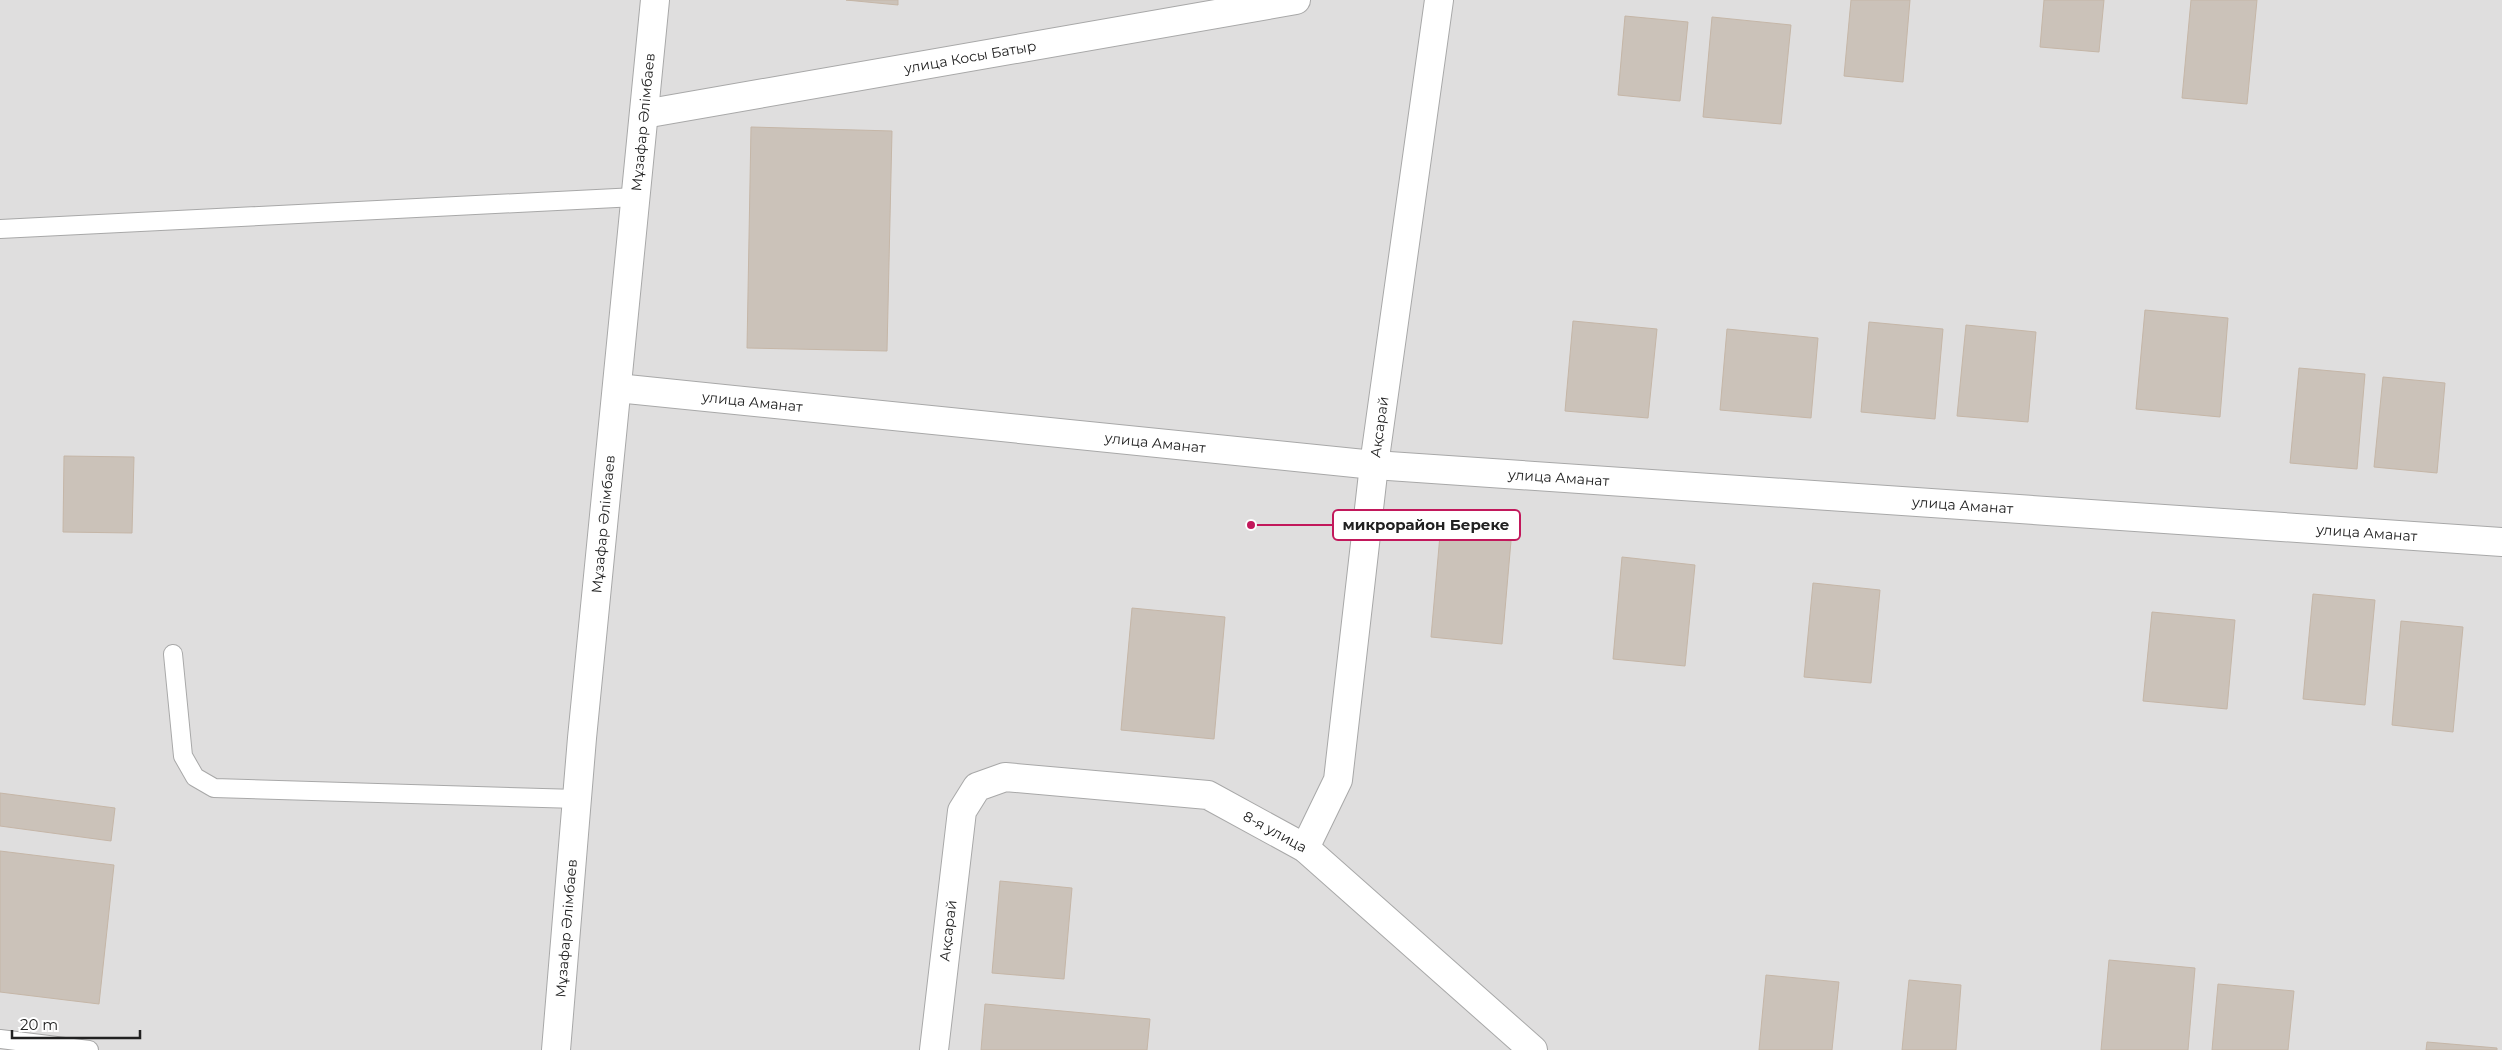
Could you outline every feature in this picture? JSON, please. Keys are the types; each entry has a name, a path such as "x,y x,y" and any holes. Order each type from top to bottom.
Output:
{"street":[{"name":"Мұзафар Әлімбаев","path":"556,1050 577,799 655,0"},
{"name":"улица Косы Батыр","path":"644,114 1296,0"},
{"name":"Ақсарай","path":"1305,848 1338,780 1374,465 1439,0"},
{"name":"улица Аманат","path":"617,388 1374,465 2502,542"},
{"name":"8-я улица","path":"962,811 977,787 1005,777 1208,794 1305,848 1533,1050"},
{"name":"Ақсарай","path":"934,1050 962,811"}],"lane":[{"path":"0,229 636,197"},
{"path":"173,654 183,756 195,777 214,788 577,799"},
{"path":"0,1039 89,1050"}],"shaded area":[{"path":"0,0 2502,0 2502,1050 0,1050"}],"building":[{"path":"846,0 898,0 898,5"},
{"path":"1851,0 1910,0 1903,82 1844,76"},
{"path":"2044,0 2104,0 2099,52 2040,47"},
{"path":"2191,0 2257,0 2247,104 2182,98"},
{"path":"1625,16 1688,22 1680,101 1618,95"},
{"path":"1712,17 1791,25 1781,124 1703,117"},
{"path":"751,127 892,131 887,351 747,348"},
{"path":"2145,310 2228,318 2220,417 2136,409"},
{"path":"1573,321 1657,329 1648,418 1565,411"},
{"path":"1869,322 1943,329 1935,419 1861,412"},
{"path":"1966,325 2036,332 2028,422 1957,416"},
{"path":"1727,329 1818,338 1811,418 1720,410"},
{"path":"2299,368 2365,374 2357,469 2290,463"},
{"path":"2383,377 2445,383 2437,473 2374,467"},
{"path":"64,456 134,457 132,533 63,532"},
{"path":"1440,535 1511,541 1502,644 1431,637"},
{"path":"1622,557 1695,565 1685,666 1613,659"},
{"path":"1813,583 1880,590 1871,683 1804,677"},
{"path":"2313,594 2375,600 2365,705 2303,699"},
{"path":"1132,608 1225,617 1214,739 1121,730"},
{"path":"2152,612 2235,620 2227,709 2143,701"},
{"path":"2401,621 2463,627 2453,732 2392,725"},
{"path":"0,793 115,808 111,841 0,826"},
{"path":"0,851 114,865 99,1004 0,992"},
{"path":"1000,881 1072,888 1064,979 992,973"},
{"path":"2109,960 2195,968 2188,1050 2101,1050"},
{"path":"1766,975 1839,982 1832,1050 1759,1050"},
{"path":"1909,980 1961,985 1956,1050 1902,1050"},
{"path":"2218,984 2294,991 2288,1050 2212,1050"},
{"path":"985,1004 1150,1019 1147,1050 981,1050"},
{"path":"2427,1042 2497,1048 2497,1050 2426,1050"}],"place":[{"name":"микрорайон Береке","path":"1251,525"}]}
